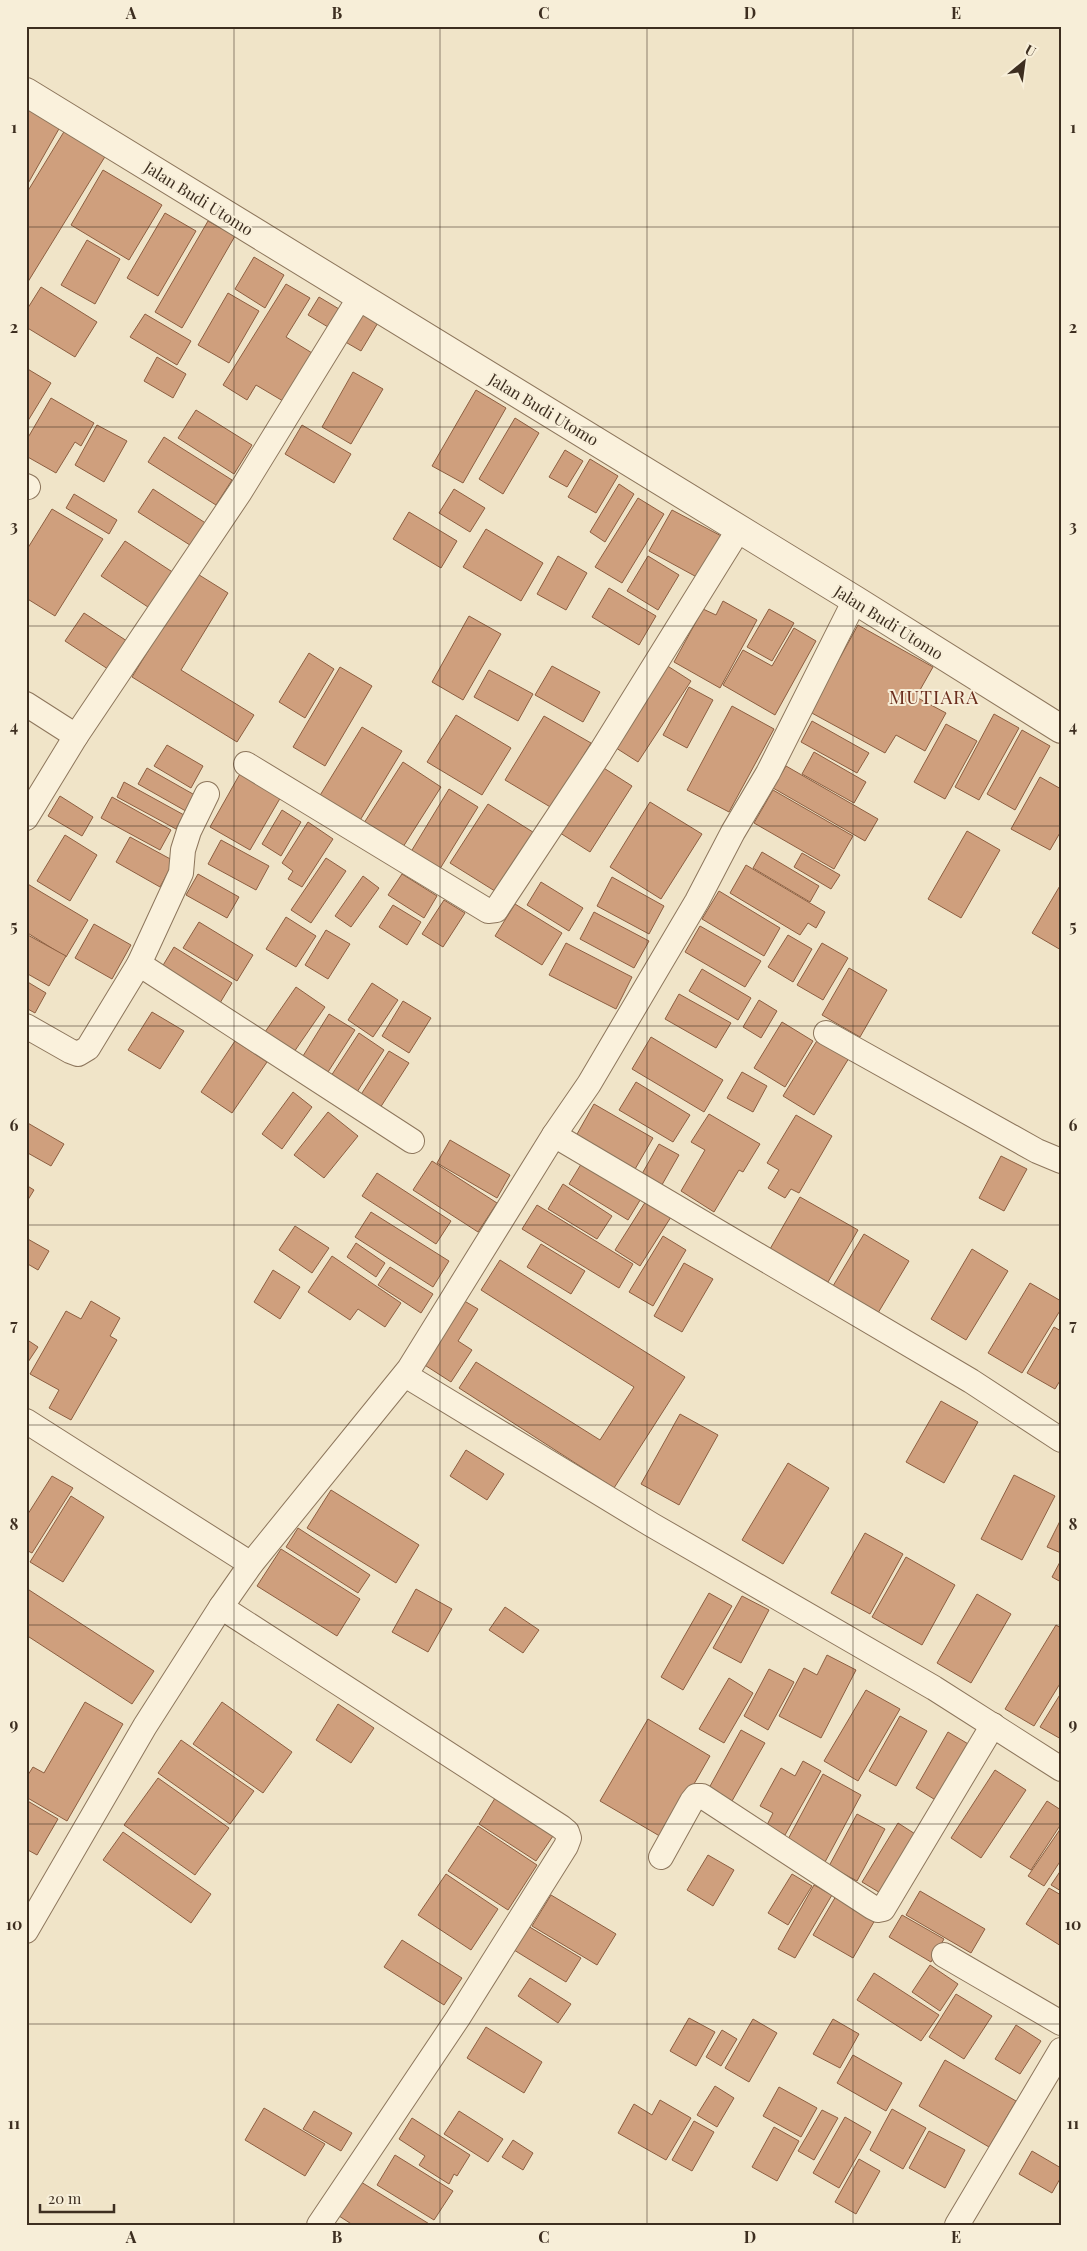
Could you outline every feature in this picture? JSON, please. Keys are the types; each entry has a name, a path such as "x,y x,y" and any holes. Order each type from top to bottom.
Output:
{"street":[{"name":"Jalan Budi Utomo","path":"26,92 855,600 1061,729"},
{"path":"26,818 76,736 240,492 360,297"},
{"path":"246,764 488,910 496,910 600,754 739,529"},
{"path":"26,1931 145,1726 250,1564 405,1375 554,1135 589,1084 697,901 733,832 768,773 855,600"},
{"path":"26,704 76,736"},
{"path":"26,1026 78,1054 88,1048 139,964 181,873 182,850 207,794"},
{"path":"139,964 412,1141"},
{"path":"826,1033 1037,1152 1061,1161"},
{"path":"554,1135 970,1381 1061,1440"},
{"path":"405,1375 644,1520 993,1725 1061,1769"},
{"path":"26,1421 250,1564"},
{"path":"221,1608 561,1827 567,1832 569,1838 566,1846 458,2018 319,2225"},
{"path":"661,1857 692,1801 696,1796 702,1796 872,1907 883,1910 993,1725"},
{"path":"944,1955 1061,2023"},
{"path":"957,2225 1061,2050"}],"building":[{"path":"27,109 60,127 26,187 26,111"},
{"path":"65,130 106,155 26,285 26,194"},
{"path":"103,170 162,205 129,260 71,225"},
{"path":"165,213 196,231 158,296 127,278"},
{"path":"208,221 235,236 182,328 155,312"},
{"path":"87,240 120,259 95,304 61,285"},
{"path":"254,257 284,275 265,308 235,289"},
{"path":"286,284 310,298 286,337 317,356 288,404 256,385 247,400 223,385"},
{"path":"41,287 97,322 75,357 26,327 26,311"},
{"path":"228,293 259,311 229,363 198,345"},
{"path":"319,297 344,312 333,330 308,315"},
{"path":"359,309 379,321 361,351 342,340"},
{"path":"145,314 191,341 177,365 130,337"},
{"path":"157,357 186,374 173,398 144,381"},
{"path":"26,368 51,383 26,424"},
{"path":"353,372 383,389 351,444 322,427"},
{"path":"476,390 506,408 463,483 432,466"},
{"path":"51,398 94,423 81,446 75,442 56,473 26,456 26,441"},
{"path":"196,410 252,445 234,474 178,438"},
{"path":"515,418 539,433 503,494 479,479"},
{"path":"97,425 127,441 104,482 75,465"},
{"path":"302,425 351,454 334,483 285,454"},
{"path":"164,437 232,480 216,505 148,462"},
{"path":"565,450 583,461 567,487 549,477"},
{"path":"590,459 618,476 596,513 568,497"},
{"path":"619,484 634,494 605,542 590,532"},
{"path":"153,489 207,524 193,547 138,512"},
{"path":"454,489 485,508 470,532 439,513"},
{"path":"74,494 117,520 109,534 66,508"},
{"path":"638,498 664,514 622,583 595,567"},
{"path":"52,509 103,539 55,616 26,598 26,551"},
{"path":"672,510 727,539 704,581 649,551"},
{"path":"409,512 457,541 441,568 393,539"},
{"path":"486,529 543,563 521,601 463,567"},
{"path":"125,541 174,573 151,609 101,576"},
{"path":"558,556 587,573 566,610 537,594"},
{"path":"648,556 679,575 658,610 627,591"},
{"path":"196,573 228,593 181,670 254,715 237,742 132,677"},
{"path":"609,588 656,616 639,645 592,617"},
{"path":"723,601 757,620 720,688 674,662 703,609 716,615"},
{"path":"769,609 794,623 772,661 747,647"},
{"path":"84,613 130,643 111,671 65,641"},
{"path":"469,616 501,634 463,700 432,682"},
{"path":"858,625 933,667 916,697 946,713 925,751 896,735 885,753 810,712"},
{"path":"794,628 816,641 775,715 723,685 743,650 772,666"},
{"path":"309,653 334,669 305,718 279,702"},
{"path":"666,665 691,681 638,762 613,746"},
{"path":"552,666 600,692 583,722 535,695"},
{"path":"340,667 372,686 325,766 293,747"},
{"path":"489,670 533,694 518,721 474,697"},
{"path":"689,687 713,700 687,748 663,735"},
{"path":"732,706 774,729 729,812 687,790"},
{"path":"994,714 1019,728 979,800 955,787"},
{"path":"456,715 511,748 482,795 427,762"},
{"path":"544,716 591,743 552,808 505,780"},
{"path":"812,721 869,753 857,773 801,742"},
{"path":"946,724 977,741 945,799 914,782"},
{"path":"362,727 402,751 359,822 319,797"},
{"path":"1022,730 1050,746 1015,810 987,794"},
{"path":"167,745 203,766 191,788 154,766"},
{"path":"814,752 866,782 854,803 802,774"},
{"path":"403,762 441,787 403,847 364,823"},
{"path":"599,765 632,786 590,852 557,831"},
{"path":"786,766 878,819 865,841 773,788"},
{"path":"147,768 200,798 191,814 138,784"},
{"path":"241,772 282,795 250,850 210,827"},
{"path":"1040,777 1061,789 1061,831 1050,850 1011,829"},
{"path":"124,782 184,815 176,829 117,797"},
{"path":"449,789 478,807 438,872 409,855"},
{"path":"773,790 853,836 834,869 754,823"},
{"path":"60,796 93,817 82,836 48,816"},
{"path":"112,797 171,830 160,850 101,818"},
{"path":"650,802 702,834 661,899 610,867"},
{"path":"488,804 536,834 498,893 450,863"},
{"path":"282,810 301,822 281,856 262,844"},
{"path":"308,822 333,839 302,887 288,879 293,871 282,863"},
{"path":"967,831 1000,850 961,918 928,899"},
{"path":"65,835 97,855 70,901 37,881"},
{"path":"130,837 174,861 160,887 116,862"},
{"path":"221,840 269,866 256,890 208,864"},
{"path":"762,852 819,886 810,902 753,868"},
{"path":"802,853 840,875 831,889 794,867"},
{"path":"326,858 346,871 311,923 291,910"},
{"path":"746,865 825,912 816,928 808,923 800,935 730,893"},
{"path":"198,874 239,897 227,918 186,895"},
{"path":"402,874 437,896 424,918 388,895"},
{"path":"363,876 379,888 351,927 335,916"},
{"path":"612,877 664,906 649,934 597,906"},
{"path":"541,882 583,908 569,931 527,905"},
{"path":"26,883 88,920 66,957 26,932"},
{"path":"1061,884 1061,950 1032,933"},
{"path":"719,891 780,928 764,956 702,919"},
{"path":"444,900 465,913 443,947 422,934"},
{"path":"515,904 562,933 542,965 495,936"},
{"path":"393,905 421,922 407,945 379,927"},
{"path":"594,912 649,941 634,968 580,939"},
{"path":"286,917 316,936 296,967 266,949"},
{"path":"199,922 253,955 237,981 183,948"},
{"path":"94,924 131,945 112,979 75,958"},
{"path":"700,926 761,961 745,987 685,952"},
{"path":"326,930 350,944 328,979 305,965"},
{"path":"26,934 66,956 49,986 26,973"},
{"path":"788,935 812,949 793,982 768,967"},
{"path":"566,943 632,977 616,1009 549,975"},
{"path":"822,943 848,958 823,1000 797,985"},
{"path":"174,947 232,983 217,1008 159,972"},
{"path":"849,968 887,990 860,1037 822,1015"},
{"path":"702,969 751,998 738,1020 689,991"},
{"path":"26,981 46,993 35,1013 26,1008"},
{"path":"372,983 398,1000 373,1037 348,1020"},
{"path":"296,987 325,1007 294,1052 265,1032"},
{"path":"679,994 731,1023 716,1048 665,1019"},
{"path":"759,1000 777,1011 761,1038 743,1027"},
{"path":"403,1001 431,1018 409,1053 382,1036"},
{"path":"152,1012 184,1031 160,1069 128,1050"},
{"path":"329,1014 355,1030 328,1072 303,1056"},
{"path":"782,1022 813,1041 785,1087 754,1068"},
{"path":"359,1033 384,1050 357,1092 331,1076"},
{"path":"651,1037 723,1080 704,1112 632,1069"},
{"path":"818,1039 849,1058 814,1115 783,1096"},
{"path":"235,1041 267,1062 232,1113 201,1092"},
{"path":"389,1051 409,1063 380,1108 360,1096"},
{"path":"742,1072 767,1086 753,1112 727,1098"},
{"path":"636,1082 690,1115 673,1142 619,1110"},
{"path":"293,1092 312,1107 282,1149 262,1134"},
{"path":"594,1104 653,1138 631,1176 572,1143"},
{"path":"328,1112 358,1136 324,1178 294,1155"},
{"path":"709,1114 760,1144 743,1172 739,1170 714,1212 681,1191 705,1150 691,1142"},
{"path":"796,1115 832,1136 799,1193 791,1189 785,1198 768,1188 779,1170 767,1163"},
{"path":"26,1122 64,1144 51,1166 26,1152"},
{"path":"450,1140 510,1175 497,1198 437,1163"},
{"path":"659,1144 679,1155 659,1190 639,1179"},
{"path":"1001,1156 1027,1169 1004,1211 979,1198"},
{"path":"432,1161 497,1203 478,1232 413,1190"},
{"path":"583,1161 642,1197 628,1220 569,1184"},
{"path":"377,1173 451,1221 436,1244 362,1196"},
{"path":"563,1184 612,1216 597,1239 548,1209"},
{"path":"26,1185 34,1190 26,1203"},
{"path":"800,1197 858,1230 828,1282 770,1249"},
{"path":"646,1201 671,1217 640,1266 615,1250"},
{"path":"537,1205 633,1264 619,1288 522,1229"},
{"path":"371,1212 449,1261 433,1287 355,1237"},
{"path":"295,1226 329,1248 312,1273 279,1250"},
{"path":"864,1234 909,1261 878,1313 833,1286"},
{"path":"663,1236 686,1250 653,1306 629,1292"},
{"path":"26,1238 49,1251 38,1270 26,1263"},
{"path":"356,1243 385,1263 376,1277 347,1257"},
{"path":"541,1244 585,1271 571,1294 527,1267"},
{"path":"972,1249 1008,1271 966,1340 931,1319"},
{"path":"332,1256 401,1303 385,1327 358,1309 350,1320 308,1292"},
{"path":"500,1260 685,1377 614,1488 459,1388 476,1362 600,1440 634,1387 481,1290"},
{"path":"684,1263 713,1279 682,1332 654,1316"},
{"path":"390,1267 433,1294 421,1313 378,1285"},
{"path":"273,1270 300,1287 280,1319 254,1302"},
{"path":"1030,1283 1061,1301 1061,1309 1022,1373 988,1353"},
{"path":"461,1299 478,1309 458,1341 472,1350 451,1382 420,1362"},
{"path":"91,1301 120,1318 110,1336 117,1340 71,1420 49,1408 59,1390 30,1374 66,1311 81,1319"},
{"path":"1054,1327 1061,1331 1061,1379 1055,1389 1027,1373"},
{"path":"26,1339 38,1347 26,1365"},
{"path":"941,1401 978,1422 944,1483 906,1462"},
{"path":"680,1414 718,1435 679,1505 641,1484"},
{"path":"466,1450 504,1474 487,1500 450,1476"},
{"path":"788,1463 829,1488 783,1564 742,1540"},
{"path":"1014,1475 1055,1496 1022,1560 981,1539"},
{"path":"52,1476 73,1488 32,1553 26,1550 26,1517"},
{"path":"331,1490 419,1545 396,1583 307,1528"},
{"path":"71,1496 104,1517 63,1582 30,1562"},
{"path":"1061,1519 1061,1553 1047,1547"},
{"path":"298,1528 370,1575 358,1593 286,1547"},
{"path":"865,1533 903,1554 870,1614 831,1593"},
{"path":"281,1549 360,1599 337,1636 257,1586"},
{"path":"906,1557 955,1585 922,1645 872,1617"},
{"path":"1061,1560 1061,1582 1052,1577"},
{"path":"26,1588 154,1671 132,1704 26,1635"},
{"path":"416,1589 452,1609 428,1652 392,1632"},
{"path":"709,1593 732,1606 683,1690 661,1677"},
{"path":"977,1594 1011,1614 971,1683 937,1663"},
{"path":"742,1596 769,1610 741,1663 713,1648"},
{"path":"505,1607 539,1630 523,1653 489,1630"},
{"path":"1056,1625 1061,1628 1061,1682 1034,1726 1005,1709"},
{"path":"827,1655 856,1670 821,1738 779,1716 804,1668 817,1675"},
{"path":"769,1669 794,1682 768,1730 744,1716"},
{"path":"729,1678 753,1693 724,1743 699,1729"},
{"path":"866,1690 900,1709 858,1781 824,1761"},
{"path":"1061,1693 1061,1739 1040,1727"},
{"path":"85,1702 123,1724 67,1821 26,1797 26,1778 33,1767 44,1773"},
{"path":"222,1702 292,1752 263,1793 193,1744"},
{"path":"338,1704 374,1728 351,1763 316,1740"},
{"path":"900,1716 927,1731 896,1786 869,1771"},
{"path":"648,1719 710,1756 663,1838 600,1801"},
{"path":"741,1730 765,1743 732,1801 709,1788"},
{"path":"948,1732 975,1748 942,1804 916,1788"},
{"path":"181,1740 254,1791 230,1824 158,1773"},
{"path":"803,1761 821,1771 785,1835 767,1825 773,1813 760,1806 781,1768 795,1776"},
{"path":"995,1770 1026,1790 981,1858 951,1838"},
{"path":"823,1774 861,1795 825,1862 787,1841"},
{"path":"158,1778 229,1828 195,1875 124,1825"},
{"path":"497,1795 555,1833 536,1861 479,1824"},
{"path":"26,1800 58,1819 37,1855 26,1849"},
{"path":"1047,1801 1061,1810 1061,1824 1031,1870 1010,1857"},
{"path":"857,1814 885,1829 857,1881 829,1866"},
{"path":"898,1823 923,1839 887,1897 862,1882"},
{"path":"478,1826 537,1865 508,1910 448,1871"},
{"path":"1061,1828 1061,1860 1044,1886 1028,1876"},
{"path":"123,1832 211,1894 191,1923 103,1860"},
{"path":"708,1855 734,1870 713,1906 687,1890"},
{"path":"1061,1870 1061,1891 1051,1885"},
{"path":"446,1874 498,1909 471,1950 418,1915"},
{"path":"792,1874 812,1886 788,1925 768,1913"},
{"path":"814,1885 832,1895 795,1958 778,1949"},
{"path":"1049,1888 1061,1895 1061,1946 1026,1924"},
{"path":"920,1891 985,1929 971,1953 906,1915"},
{"path":"551,1895 616,1934 597,1965 532,1926"},
{"path":"836,1896 875,1920 853,1958 813,1935"},
{"path":"902,1915 944,1939 931,1962 889,1937"},
{"path":"528,1926 581,1958 566,1982 514,1950"},
{"path":"402,1940 462,1978 444,2005 384,1967"},
{"path":"930,1965 958,1984 940,2011 912,1992"},
{"path":"874,1973 939,2015 921,2041 857,2000"},
{"path":"530,1978 571,2004 558,2023 518,1996"},
{"path":"956,1994 992,2016 964,2059 929,2037"},
{"path":"689,2018 715,2032 696,2066 670,2051"},
{"path":"753,2019 777,2033 749,2082 725,2068"},
{"path":"833,2019 859,2034 840,2068 813,2054"},
{"path":"1016,2025 1041,2041 1020,2074 995,2059"},
{"path":"486,2027 542,2062 524,2093 467,2058"},
{"path":"722,2030 737,2039 721,2066 706,2057"},
{"path":"853,2055 902,2083 886,2111 837,2083"},
{"path":"945,2060 1016,2101 989,2147 919,2106"},
{"path":"715,2086 734,2098 717,2127 697,2115"},
{"path":"779,2087 817,2108 801,2137 763,2116"},
{"path":"660,2100 691,2118 666,2160 618,2133 634,2104 652,2115"},
{"path":"264,2108 325,2144 305,2176 245,2140"},
{"path":"892,2109 926,2128 903,2169 870,2150"},
{"path":"822,2110 838,2118 814,2160 798,2151"},
{"path":"314,2111 352,2133 341,2151 303,2129"},
{"path":"459,2111 503,2139 488,2162 444,2134"},
{"path":"845,2117 871,2132 839,2188 813,2173"},
{"path":"412,2118 470,2155 457,2176 454,2174 449,2184 419,2165 425,2156 399,2139"},
{"path":"694,2121 714,2132 692,2171 672,2160"},
{"path":"774,2127 799,2141 777,2181 752,2167"},
{"path":"929,2131 965,2150 945,2188 909,2168"},
{"path":"513,2140 533,2153 523,2170 502,2157"},
{"path":"1032,2151 1061,2168 1061,2177 1052,2193 1019,2174"},
{"path":"395,2155 453,2191 434,2220 377,2185"},
{"path":"859,2159 880,2171 856,2214 835,2202"},
{"path":"361,2182 431,2225 353,2225 339,2216"}],"district":[{"name":"MUTIARA","path":"934,696"}]}
